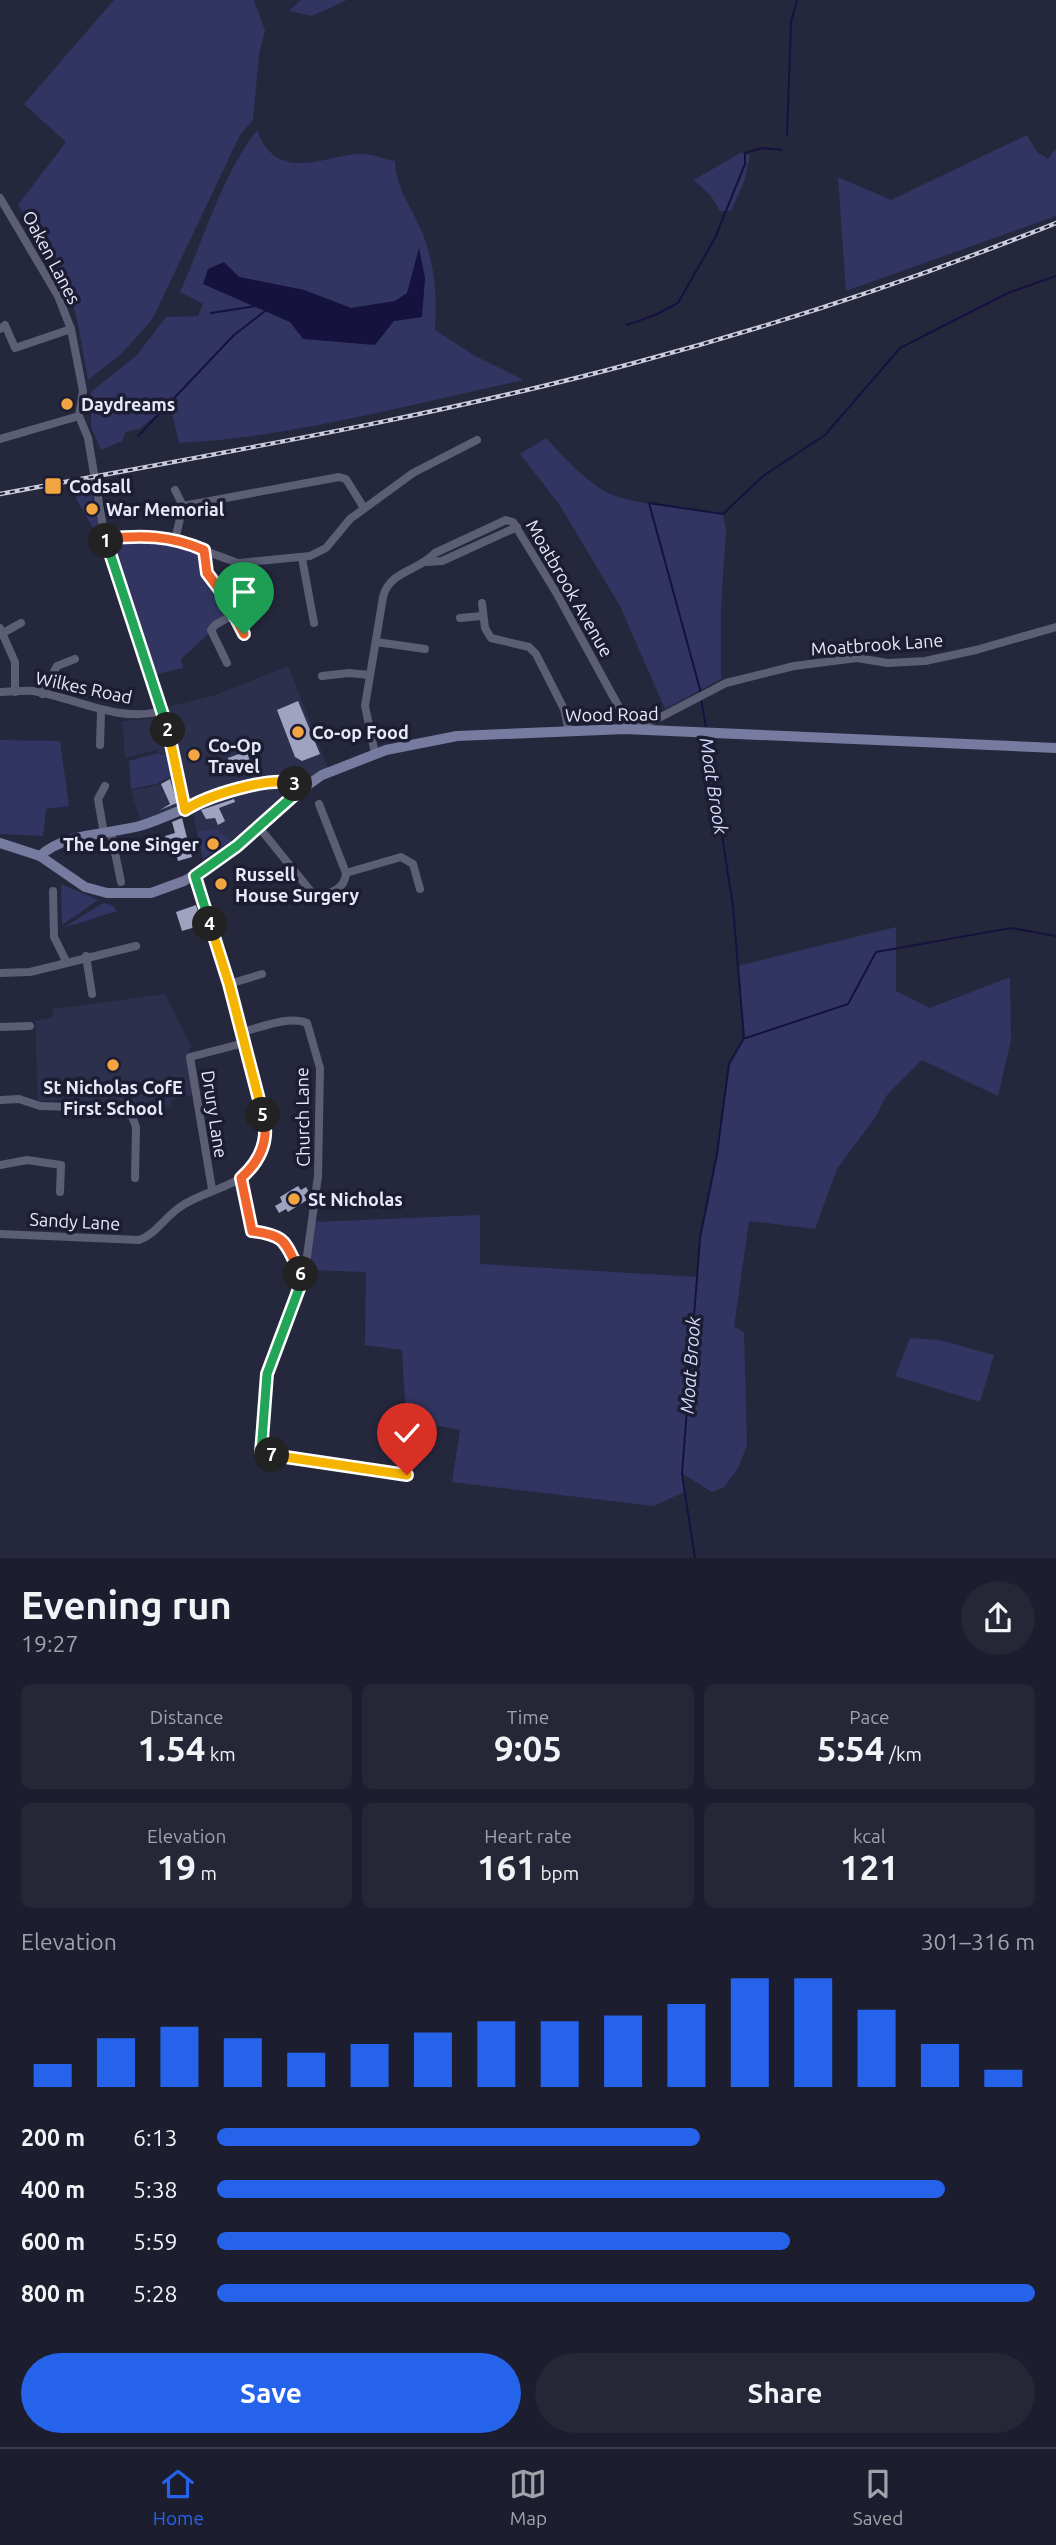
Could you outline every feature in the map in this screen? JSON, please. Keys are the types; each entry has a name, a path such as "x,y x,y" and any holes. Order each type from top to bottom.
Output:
{"street":[{"name":"Oaken Lanes","path":"0,198 58,296 71,329 83,391 79,416"},
{"path":"0,329 5,325 15,348 71,329"},
{"path":"0,439 79,416 88,438 105,539 127,614 171,740 185,810"},
{"path":"105,539 153,536 175,540 238,563 302,558 326,548 342,527 412,473 477,440"},
{"path":"183,506 339,477 346,479 364,508"},
{"path":"175,490 183,506 175,540"},
{"name":"Moatbrook Avenue","path":"375,753 365,712 388,585 396,577 427,562 438,551 506,520 512,520 517,527 557,593 620,709 625,729"},
{"path":"204,550 207,573 244,634"},
{"path":"302,558 314,623"},
{"path":"482,603 482,616 491,638 528,647 536,654 564,709 569,732"},
{"path":"227,663 211,630 233,615"},
{"path":"460,618 482,616"},
{"path":"15,692 15,662 1,630 21,623"},
{"name":"Moatbrook Lane","path":"625,729 655,720 726,683 794,666 857,658 888,663 925,661 976,650 1056,627"},
{"path":"376,642 425,649"},
{"path":"42,694 57,666 75,659"},
{"path":"322,676 349,673 370,675"},
{"name":"Wilkes Road","path":"0,692 31,691 101,711 145,715 162,711"},
{"path":"100,746 101,711"},
{"name":"Wood Road","path":"0,843 40,856 85,887 107,893 151,892 195,876 226,855 302,788 344,764 375,753 443,738 625,729 1056,748"},
{"path":"40,856 57,843 107,833 185,810 198,802 236,789 286,781 302,788"},
{"path":"105,786 98,799 121,882"},
{"path":"258,827 313,894 323,894 340,888 346,880 346,873 320,804"},
{"path":"346,873 395,858 406,858 415,868 420,889"},
{"path":"195,876 229,984 265,1121 265,1144 254,1166 241,1178 212,1189"},
{"path":"53,891 54,937 66,961"},
{"path":"0,973 30,972 86,956 136,946"},
{"path":"86,956 92,994"},
{"path":"229,984 262,974"},
{"name":"Church Lane","path":"242,1032 278,1023 303,1021 307,1023 320,1069 318,1177 303,1278"},
{"path":"0,1027 30,1026"},
{"name":"Drury Lane","path":"212,1189 190,1057 244,1043"},
{"path":"0,1100 19,1099 40,1106 103,1108 132,1116 136,1127 135,1178"},
{"path":"0,1165 27,1160 61,1165 60,1192"},
{"path":"241,1178 252,1231 273,1233 284,1242 303,1278 267,1374 261,1453 407,1475"},
{"name":"Sandy Lane","path":"0,1234 139,1240 148,1237 180,1207 212,1189"}],"shaded area":[{"path":"114,0 254,0 265,31 259,54 253,120 240,135 152,320 120,355 88,380 77,319 65,278 18,205 66,142 24,104"},
{"path":"301,0 347,0 312,16 289,11"},
{"path":"257,130 265,146 275,156 287,162 314,162 362,154 395,161 401,189 422,232 430,256 435,293 435,330 475,356 524,380 309,427 222,440 179,443 170,404 139,429 126,432 122,441 101,450 91,427 91,392 137,355 166,317 198,316 203,304 180,292 223,188","holes":["419,250 422,316 394,321 290,322 248,303 224,262 239,277 304,290 351,308 396,301 407,293"]},
{"path":"1027,135 1037,152 1048,159 1056,148 1056,216 846,291 838,177 891,200"},
{"path":"740,153 750,155 744,182 731,211 720,211 711,196 694,180"},
{"path":"419,248 425,278 422,317 394,321 375,345 303,339 290,322 203,284 208,269 224,262 239,277 304,290 351,308 395,301 407,293"},
{"path":"546,438 582,474 606,492 645,503 723,514 726,531 721,607 721,679 665,709 620,606 559,504 520,454"},
{"path":"92,494 101,537 100,540 74,495"},
{"path":"174,543 202,553 203,567 229,615 181,659 183,668 153,675 121,578 114,547 117,544"},
{"path":"288,666 328,768 232,841 216,829 197,832 191,806 141,823 131,790 156,786 175,775 170,752 160,754 156,750 125,758 122,721 168,717 168,707 215,695"},
{"path":"0,740 60,741 69,806 46,809 43,836 0,834"},
{"path":"158,753 169,753 173,775 157,784 131,789 129,761"},
{"path":"216,829 232,841 203,859 197,832"},
{"path":"61,884 98,900 62,925"},
{"path":"103,903 112,905 117,911 63,928"},
{"path":"896,927 896,991 930,1008 1010,977 1011,1040 998,1096 922,1060 887,1095 876,1116 837,1169 815,1229 749,1221 734,1327 744,1332 747,1446 737,1470 724,1487 712,1492 683,1474 686,1491 654,1506 452,1482 460,1430 406,1420 402,1350 365,1345 366,1272 309,1270 315,1222 480,1215 480,1264 697,1277 700,1238 717,1154 729,1064 744,1038 737,966"},
{"name":"St Nicholas CofE First School","path":"165,994 191,1046 189,1050 193,1095 171,1100 171,1107 70,1100 38,1101 35,1021 53,1017 53,1009"},
{"path":"910,1338 939,1340 994,1355 980,1402 895,1376"}],"building":[{"name":"Co-op Food","path":"298,701 320,754 302,761 295,757 277,710"},
{"path":"247,751 251,766 226,772 224,764 229,763 228,758"},
{"path":"170,779 177,803 160,810 170,804 161,784"},
{"path":"234,799 235,802 219,808 225,821 218,825 215,818 206,819 201,810"},
{"path":"182,818 192,857 178,861 174,846 169,847 165,836 175,833 172,822"},
{"path":"196,905 202,925 182,931 176,912"},
{"name":"St Nicholas","path":"298,1186 301,1190 306,1187 309,1192 304,1195 307,1200 288,1212 286,1209 279,1213 275,1206 282,1202 280,1197"}],"waterway":[{"path":"787,136 791,22 797,0"},
{"path":"627,325 678,303 715,238 745,164 745,153 762,148 782,150"},
{"name":"Moat Brook","path":"701,693 649,503 723,514 763,476 825,435 900,348 1008,293 1056,276"},
{"path":"211,313 256,306"},
{"path":"138,436 234,335 265,311"},
{"name":"Moat Brook","path":"701,698 706,728"},
{"name":"Moat Brook","path":"695,1558 682,1474 700,1238 717,1154 729,1064 744,1038 733,907 707,737"},
{"path":"746,1038 848,1004 876,952 1011,928 1056,936"}],"railway":[{"path":"0,494 398,419 634,363 847,299 1056,223"}],"place":[{"name":"Daydreams","path":"67,404"},
{"name":"Codsall","path":"53,486"},
{"name":"War Memorial","path":"92,509"},
{"name":"Co-op Food","path":"298,732"},
{"name":"Co-Op Travel","path":"194,755"},
{"name":"The Lone Singer","path":"213,844"},
{"name":"Russell House Surgery","path":"221,884"},
{"name":"St Nicholas CofE First School","path":"113,1065"},
{"name":"St Nicholas","path":"294,1199"}],"route":[{"path":"244,634 223,594 207,573 204,550 167,537 105,539 127,614 171,740 185,810 198,802 236,789 286,781 302,788 237,846 195,876 229,984 265,1121 265,1144 261,1154 254,1166 241,1178 252,1231 273,1233 284,1242 303,1278 267,1374 261,1453 407,1475"}]}
